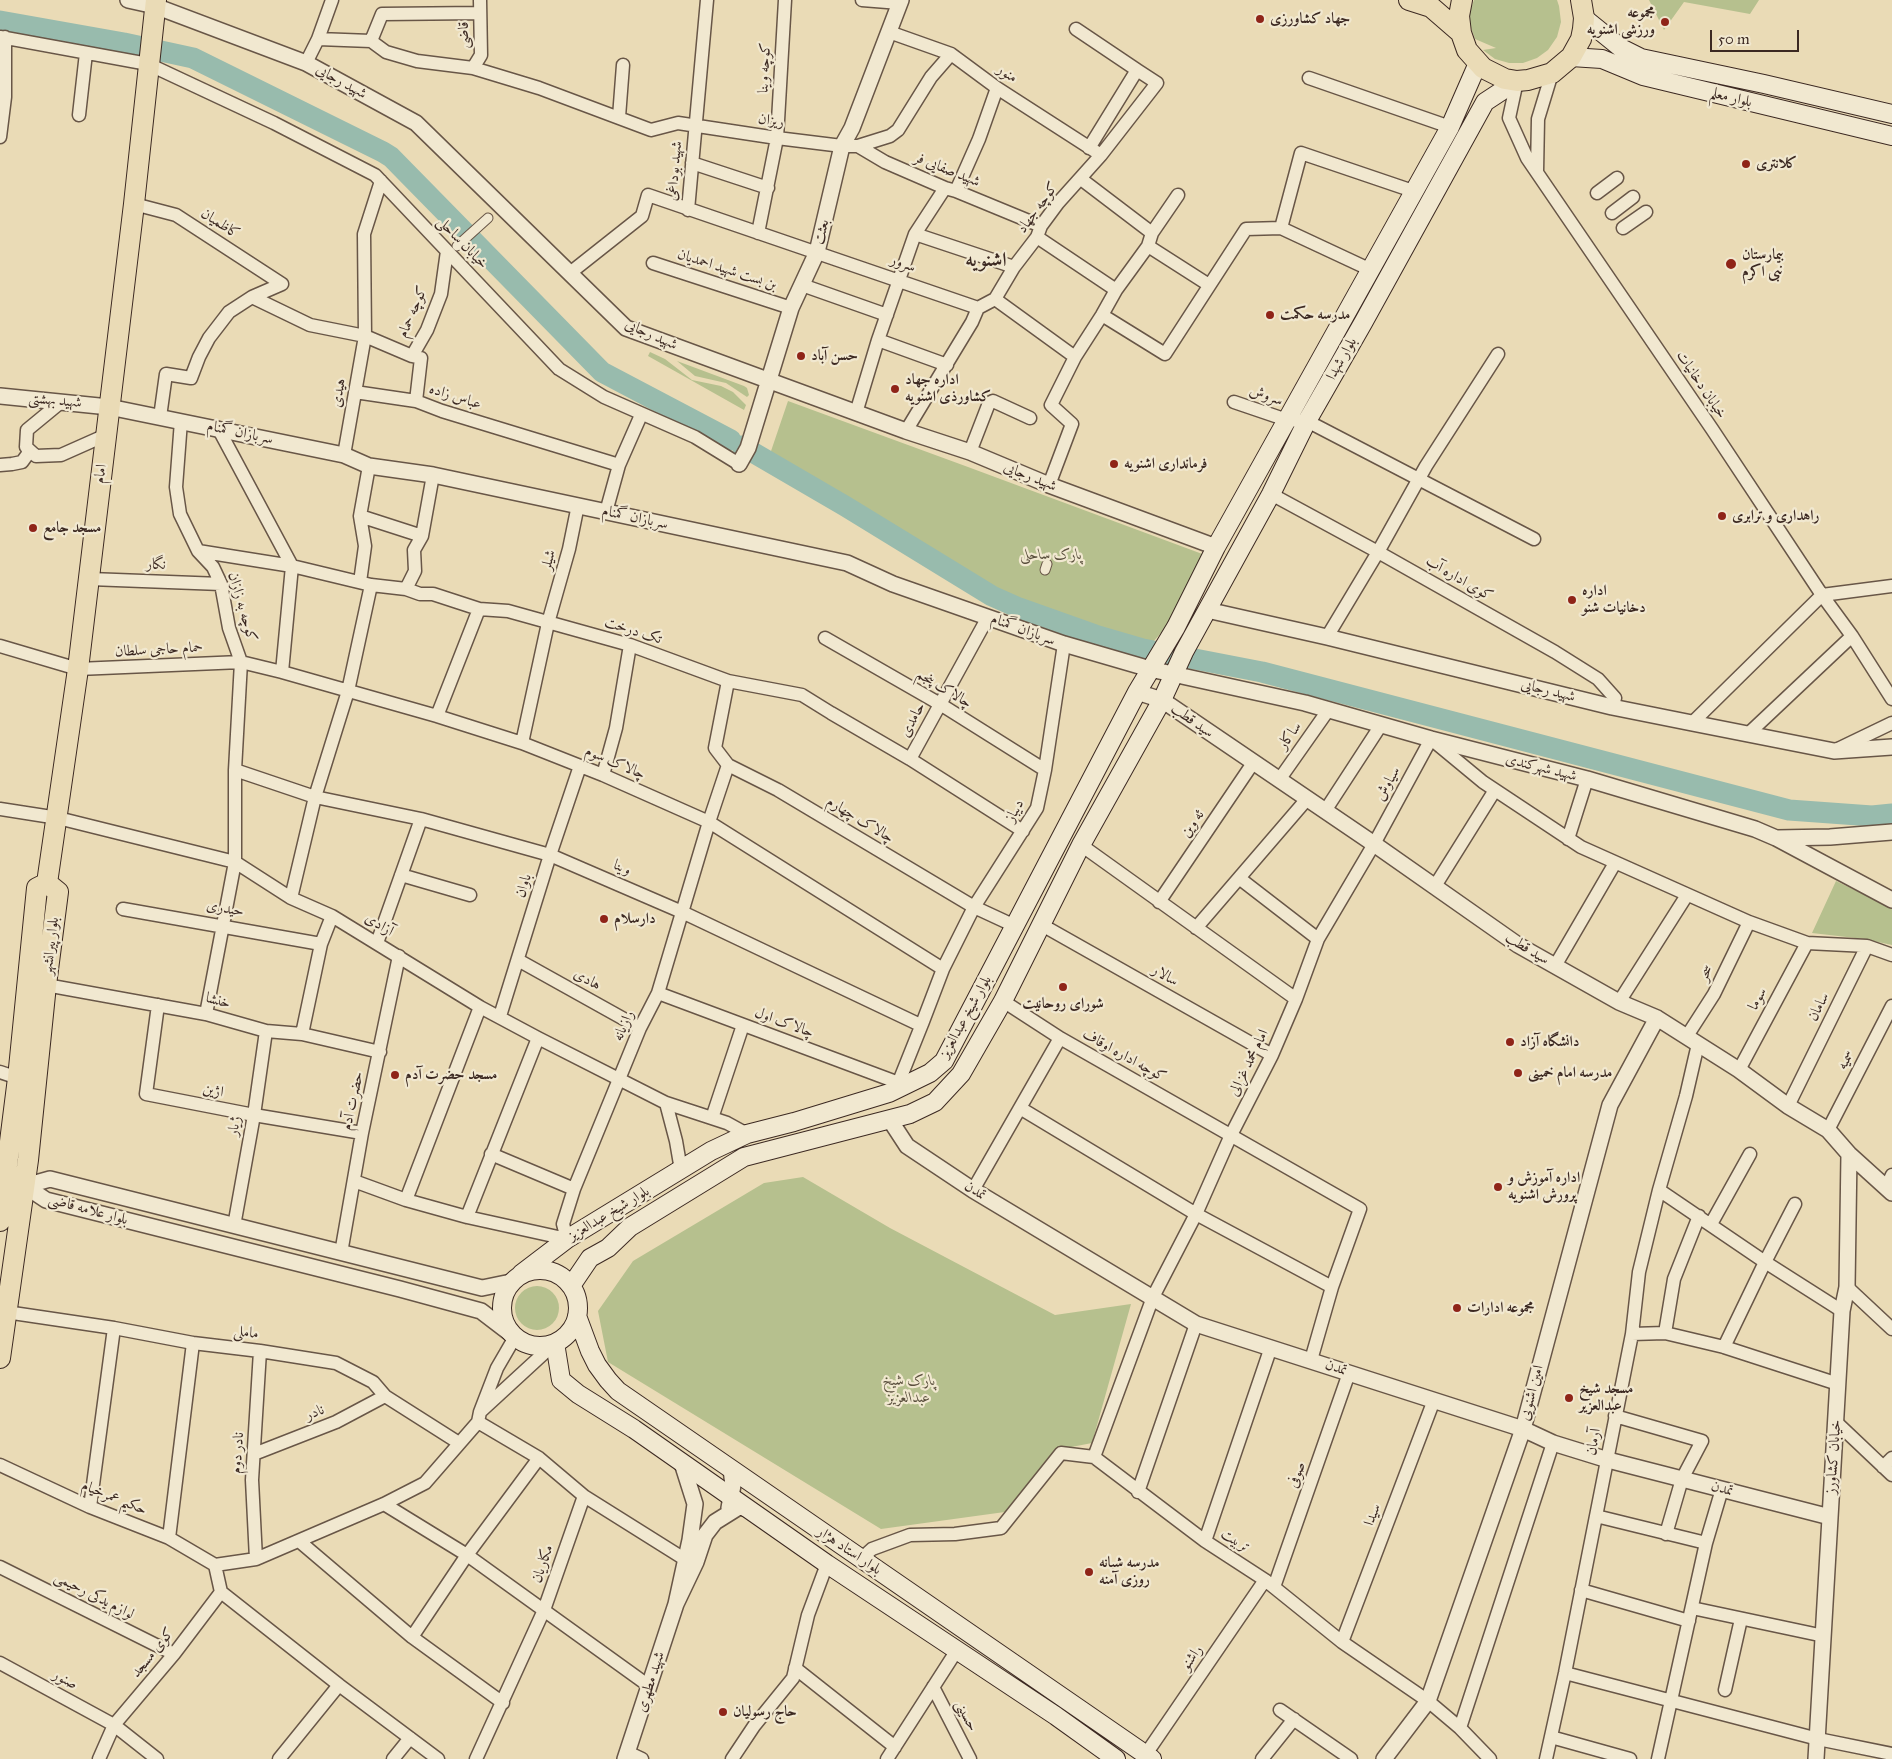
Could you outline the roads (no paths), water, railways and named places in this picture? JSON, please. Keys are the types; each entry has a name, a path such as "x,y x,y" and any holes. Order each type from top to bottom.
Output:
{"main road":[{"path":"1409,0 1431,6 1461,34"},
{"path":"1462,0 1459,16 1461,34 1467,50 1478,63 1494,74 1517,81 1552,73 1571,57 1581,39 1582,9"},
{"name":"امام","path":"47,882 58,818 90,579 156,3"},
{"name":"بلوار معلم","path":"1582,9 1621,48 1641,58 1892,114"},
{"name":"بلوار معلم","path":"1571,57 1602,59 1643,76 1892,136"},
{"name":"بلوار شهدا","path":"1154,664 1176,627 1216,548 1450,127 1478,63"},
{"name":"بلوار شهدا","path":"1179,664 1307,421 1485,102 1517,81"},
{"name":"بلوار شیخ عبدالعزیز","path":"516,1278 567,1239 711,1151 747,1134 794,1122 874,1096 930,1074 944,1061 1137,692 1154,664"},
{"name":"بلوار شیخ عبدالعزیز","path":"571,1286 590,1258 608,1248 630,1227 744,1158 910,1114 935,1102 944,1094 961,1074 1003,1001 1081,845 1162,700 1179,664"},
{"name":"بلوار پیرانشهر","path":"0,1221 15,1184 9,1075 37,888 47,882 58,892 46,985 15,1184 6,1312 0,1358"},
{"path":"874,1096 890,1120"},
{"path":"532,1270 543,1270 554,1272 564,1278 571,1286 576,1296 577,1316 569,1332 554,1343 540,1346 533,1345 516,1337 507,1328 502,1317 503,1299 516,1278 532,1270"},
{"name":"بلوار استاد هژار","path":"577,1316 590,1351 608,1380 618,1391 1149,1757"},
{"name":"بلوار استاد هژار","path":"554,1343 562,1380 578,1394 634,1429 827,1564 1116,1759"},
{"path":"682,1463 694,1444"},
{"path":"827,1564 841,1545"}],"street":[{"name":"شهید رجایی","path":"128,0 156,3 306,63 416,123 626,328 906,432 970,452 1048,485 1216,548"},
{"path":"306,63 318,39 332,0"},
{"name":"قاضی","path":"473,68 481,54 480,0"},
{"name":"شهید بوداغی","path":"707,0 688,210 817,252"},
{"name":"کوچه وینا","path":"758,233 777,138 785,0"},
{"path":"862,0 901,1"},
{"name":"بعثت","path":"739,464 748,448 792,308 817,252 842,146 852,128 901,1"},
{"path":"318,39 371,41 382,14 480,13"},
{"path":"1076,29 1137,70 1089,148"},
{"name":"منور","path":"889,32 951,54 997,88 1101,155"},
{"path":"0,137 5,97 2,37"},
{"name":"خیابان ساحلی","path":"2,37 148,64 274,123 374,175 452,248 559,368 604,397 641,415 695,437 739,464"},
{"name":"ریزان","path":"371,41 386,52 417,61 473,68 539,88 651,130 678,123 695,127 842,146"},
{"path":"79,114 86,53"},
{"path":"842,146 858,146 890,136 898,130 931,77 951,54"},
{"path":"618,118 623,65"},
{"name":"کوچه جهاد","path":"995,299 1014,267 1058,203 1101,155 1157,83 1137,70"},
{"path":"1537,172 1538,119 1552,73"},
{"path":"1310,78 1450,127"},
{"name":"خیابان دخانیات","path":"1517,81 1509,118 1527,158 1712,429 1822,595 1852,636 1892,699"},
{"path":"856,413 878,340 915,234 951,190 979,140 997,88"},
{"name":"شهید صفایی فر","path":"858,146 885,162 951,190 1039,232 1116,290"},
{"path":"1281,228 1301,153 1413,191"},
{"path":"692,163 768,188"},
{"path":"1597,193 1617,178"},
{"path":"1080,179 1152,233"},
{"path":"365,336 364,234 380,181"},
{"path":"570,273 642,216 648,195 688,210"},
{"path":"1048,485 1072,424 1051,405 1075,357 1116,290 1148,246 1152,233 1178,195"},
{"path":"1612,213 1633,197"},
{"name":"کاظمیان","path":"134,204 176,215 282,284 252,297"},
{"path":"1623,228 1646,212"},
{"path":"452,248 488,218"},
{"path":"1102,315 1165,354 1246,229 1281,228 1371,270"},
{"path":"915,234 1014,267"},
{"path":"1148,246 1208,285"},
{"name":"کوچه حمام","path":"412,356 427,330 441,294 452,248"},
{"name":"سرور","path":"817,252 978,308"},
{"name":"بن بست شهید احمدیان","path":"653,263 792,308"},
{"path":"802,285 887,315"},
{"path":"160,417 166,374 191,378 199,357 229,312 252,297 310,326 365,336 412,356"},
{"path":"906,432 972,322 978,308 995,299 1075,357"},
{"name":"هیدی","path":"344,455 365,336"},
{"path":"878,340 947,365"},
{"path":"1327,637 1378,552 1426,466 1498,354"},
{"name":"عباس زاده","path":"412,356 422,358 416,401 442,411 619,465"},
{"path":"356,392 416,401"},
{"name":"شهید بهشتی","path":"0,396 109,406"},
{"path":"970,452 989,403 993,401 1030,418"},
{"path":"60,402 27,430 26,447 36,456 61,455 106,435"},
{"name":"سروش","path":"1234,402 1287,420 1307,421"},
{"name":"سربازان گمنام","path":"109,406 344,455 369,466 434,475 847,563 892,584 1064,644 1154,664 1179,664"},
{"path":"606,512 619,465 641,415"},
{"name":"کوچه به زازان","path":"181,421 176,487 180,514 198,551 213,567 220,584 230,628 241,662"},
{"path":"1307,421 1534,539"},
{"path":"218,428 292,566 282,672"},
{"path":"0,465 22,462 30,451"},
{"path":"291,898 315,797 348,691 366,584 365,546 360,516 369,466"},
{"path":"406,589 415,572 414,550 422,536 434,475"},
{"name":"کوی اداره آب","path":"1270,494 1378,552 1555,652 1598,679 1615,698 1612,707"},
{"name":"شیلر","path":"522,743 548,623 569,549 578,505"},
{"path":"360,516 422,536"},
{"name":"تک درخت","path":"198,551 292,566 366,584 406,589 420,594 434,594 479,609 508,611 630,645 728,681 802,695 1023,831"},
{"name":"نگار","path":"90,579 220,584"},
{"path":"1692,723 1822,595 1892,586"},
{"path":"437,716 479,609"},
{"name":"شهید رجایی","path":"1207,610 1327,637 1612,707 1834,751 1892,747"},
{"name":"حامدی","path":"910,760 988,617"},
{"path":"1748,734 1852,636"},
{"name":"چالاک پنجم","path":"825,638 940,704 1045,770"},
{"name":"دیباز","path":"943,969 974,906 1037,808 1045,770 1064,644"},
{"path":"603,775 616,728 630,645"},
{"name":"حمام حاجی سلطان","path":"0,646 78,669 241,662"},
{"path":"206,1014 235,862 236,770 241,662"},
{"name":"چالاک سوم","path":"241,662 437,716 522,743 603,775 709,822 943,969"},
{"name":"شهید شهرکندی","path":"1179,664 1381,725 1587,779 1755,829 1776,838 1892,900"},
{"path":"728,681 715,748 728,765"},
{"name":"سید قطب","path":"1137,692 1162,700 1374,844 1518,945 1619,1002 1657,1018 1739,1070 1788,1106 1828,1130 1849,1154 1890,1185"},
{"name":"ساکار","path":"1279,780 1328,709"},
{"path":"1834,751 1892,723"},
{"path":"1325,811 1381,725"},
{"path":"1431,739 1494,790 1581,847 1615,863 1749,922 1807,943 1867,946 1892,955"},
{"name":"سیاوش","path":"1374,844 1431,739"},
{"name":"ئه وین","path":"1159,902 1253,763"},
{"name":"رازیانه","path":"567,1239 563,1224 574,1189 640,1028 658,994 709,822 728,765"},
{"name":"چالاک چهارم","path":"728,765 778,790 974,906"},
{"name":"باوان","path":"500,1016 580,766"},
{"name":"وینا","path":"236,770 315,797 421,819 550,855 682,912 916,1023 922,1024"},
{"path":"1568,839 1587,779"},
{"path":"1435,886 1494,790"},
{"path":"1196,928 1307,799"},
{"name":"آزادی","path":"0,808 58,818 235,862 291,898 332,916 480,1007 538,1038 666,1103 727,1123 747,1134"},
{"path":"377,943 421,819"},
{"path":"1776,838 1830,837 1892,832"},
{"name":"امام محمد غزالی","path":"1153,1297 1196,1214 1231,1135 1272,1055 1296,999 1318,939 1374,844"},
{"path":"1081,845 1296,999"},
{"path":"1555,966 1615,863"},
{"path":"401,875 470,895"},
{"path":"1240,878 1318,939"},
{"path":"1619,1002 1687,895"},
{"path":"974,906 1015,926"},
{"name":"حیدری","path":"123,908 321,944"},
{"path":"302,1034 321,944 332,916"},
{"name":"سحر","path":"1693,1040 1749,922"},
{"name":"سالار","path":"1042,925 1272,1055"},
{"name":"سوما","path":"1739,1070 1807,943"},
{"name":"سامان","path":"1788,1106 1867,946"},
{"name":"حضرت آدم","path":"341,1253 362,1133 399,956"},
{"name":"هادی","path":"518,960 640,1028"},
{"path":"898,1086 943,969"},
{"name":"خنشا","path":"46,985 206,1014 266,1031 302,1034 380,1052"},
{"name":"چالاک اول","path":"658,994 743,1024 898,1086"},
{"name":"کوچه اداره اوقاف","path":"1003,1001 1060,1038 1360,1209 1332,1287"},
{"name":"اژین","path":"158,1005 146,1094 362,1133"},
{"name":"سمیه","path":"1828,1130 1892,1006"},
{"path":"406,1200 480,1007"},
{"name":"امین اشنویی","path":"1384,1759 1428,1700 1523,1429 1610,1105 1657,1018"},
{"path":"712,1118 743,1024"},
{"name":"ژیار","path":"234,1226 254,1115 266,1031"},
{"path":"467,1217 538,1038"},
{"path":"973,1190 1060,1038"},
{"name":"آرمان","path":"1546,1759 1608,1460 1632,1334 1639,1272 1659,1190 1686,1096 1693,1040"},
{"path":"666,1103 681,1170"},
{"path":"1020,1108 1196,1214 1332,1287 1311,1360"},
{"name":"تمدن","path":"890,1120 907,1146 973,1190 1196,1324 1523,1429 1553,1443 1608,1460 1830,1517"},
{"path":"491,1154 574,1189"},
{"path":"1711,1224 1750,1154"},
{"name":"خیابان کشاورز","path":"1816,1759 1842,1311 1847,1287 1849,1154"},
{"name":"بلوار علامه قاضی","path":"15,1184 50,1180 482,1288 516,1278"},
{"path":"354,1181 406,1200 467,1217 567,1239"},
{"name":"بلوار علامه قاضی","path":"15,1184 46,1200 481,1311 516,1337"},
{"path":"1659,1190 1765,1262 1842,1311"},
{"path":"1724,1347 1795,1204"},
{"path":"1665,1333 1674,1279 1699,1216"},
{"path":"1847,1287 1892,1329"},
{"path":"861,1559 872,1549 910,1535 955,1534 1001,1528 1061,1453 1094,1457 1153,1297"},
{"name":"ماملی","path":"6,1312 114,1328 193,1343 260,1350 336,1363 373,1382 385,1396 459,1443"},
{"path":"1138,1492 1196,1324"},
{"path":"90,1507 114,1328"},
{"path":"1632,1334 1665,1333 1724,1347 1838,1384"},
{"path":"479,1417 497,1368 516,1337"},
{"path":"169,1538 193,1343"},
{"path":"438,1759 339,1685 221,1592 214,1565 256,1559 384,1504 425,1483 479,1417 554,1343"},
{"path":"1205,1541 1271,1347"},
{"name":"نادر دوم","path":"256,1559 252,1480 260,1350"},
{"name":"صوفی","path":"1270,1584 1349,1373"},
{"name":"نادر","path":"254,1454 336,1422 385,1396"},
{"name":"سیدا","path":"1342,1642 1434,1400"},
{"path":"1615,1416 1702,1441 1682,1478 1666,1534"},
{"path":"479,1417 539,1458 584,1496 686,1560"},
{"path":"1836,1422 1889,1467"},
{"path":"1460,1728 1553,1443"},
{"name":"تربیت","path":"1094,1457 1205,1541 1270,1584 1342,1642 1428,1700 1460,1728 1490,1759"},
{"path":"412,1637 467,1556 539,1458"},
{"path":"676,1604 686,1560 694,1504 682,1463"},
{"name":"حکیم عمرخیام","path":"0,1465 90,1507 169,1538 214,1565"},
{"path":"676,1604 696,1562 705,1535 715,1522 728,1513 733,1485 731,1469"},
{"path":"1658,1759 1706,1543 1722,1489"},
{"name":"مکاریان","path":"476,1759 544,1610 584,1496"},
{"path":"384,1504 467,1556 649,1686"},
{"path":"715,1522 740,1507 748,1509"},
{"path":"1596,1516 1706,1543"},
{"path":"298,1541 412,1637 503,1703"},
{"path":"732,1759 754,1726 793,1678 808,1615 827,1564"},
{"name":"لوازم یدکی رحیمی","path":"0,1567 174,1654"},
{"name":"راشنو","path":"1149,1757 1270,1584"},
{"path":"1581,1590 1690,1621"},
{"name":"کوی مسجد","path":"99,1759 114,1725 174,1654 221,1592"},
{"name":"شهید مطهری","path":"626,1756 676,1604"},
{"path":"1692,1608 1824,1636"},
{"path":"1725,1690 1741,1619"},
{"path":"887,1759 957,1650"},
{"name":"صنور","path":"0,1663 114,1725 157,1759"},
{"path":"795,1668 895,1747"},
{"path":"1565,1673 1818,1739 1892,1754"},
{"path":"279,1759 339,1685"},
{"name":"حسینی","path":"933,1687 970,1759"},
{"path":"1280,1710 1351,1759"},
{"path":"1262,1759 1294,1719"},
{"path":"1551,1736 1630,1759"},
{"path":"393,1759 410,1738"},
{"path":"626,1756 642,1759"}],"waterway":[{"path":"0,21 124,43 193,58 383,152 391,157 602,372 731,440"},
{"path":"742,446 845,506 992,596 1019,608 1095,635 1143,649 1262,672 1789,810 1872,816 1892,814"}],"place":[{"name":"جهاد کشاورزی","path":"1260,19"},
{"name":"مجموعه ورزشی اشنویه","path":"1665,22"},
{"name":"کلانتری","path":"1746,164"},
{"name":"بیمارستان نبی اکرم","path":"1731,264"},
{"name":"مدرسه حکمت","path":"1270,315"},
{"name":"حسن آباد","path":"801,356"},
{"name":"اداره جهاد کشاورذی اشنویه","path":"895,389"},
{"name":"فرمانداری اشنویه","path":"1114,464"},
{"name":"راهداری و ترابری","path":"1722,516"},
{"name":"مسجد جامع","path":"33,528"},
{"name":"اداره دخانیات شنو","path":"1572,600"},
{"name":"دارسلام","path":"604,919"},
{"name":"شورای روحانیت","path":"1063,987"},
{"name":"دانشگاه آزاد","path":"1510,1042"},
{"name":"مدرسه امام خمینی","path":"1518,1073"},
{"name":"مسجد حضرت آدم","path":"395,1075"},
{"name":"اداره آموزش و پرورش اشنویه","path":"1498,1187"},
{"name":"مجموعه ادارات","path":"1457,1308"},
{"name":"مسجد شیخ عبدالعزیر","path":"1569,1398"},
{"name":"مدرسه شبانه روزی آمنه","path":"1089,1572"},
{"name":"حاج رسولیان","path":"723,1712"}],"district":[{"name":"اشنویه","path":"986,261"}],"park label":[{"name":"پارک ساحلی","path":"1051,555"},
{"name":"پارک شیخ عبدالعزیز","path":"909,1390"}]}
